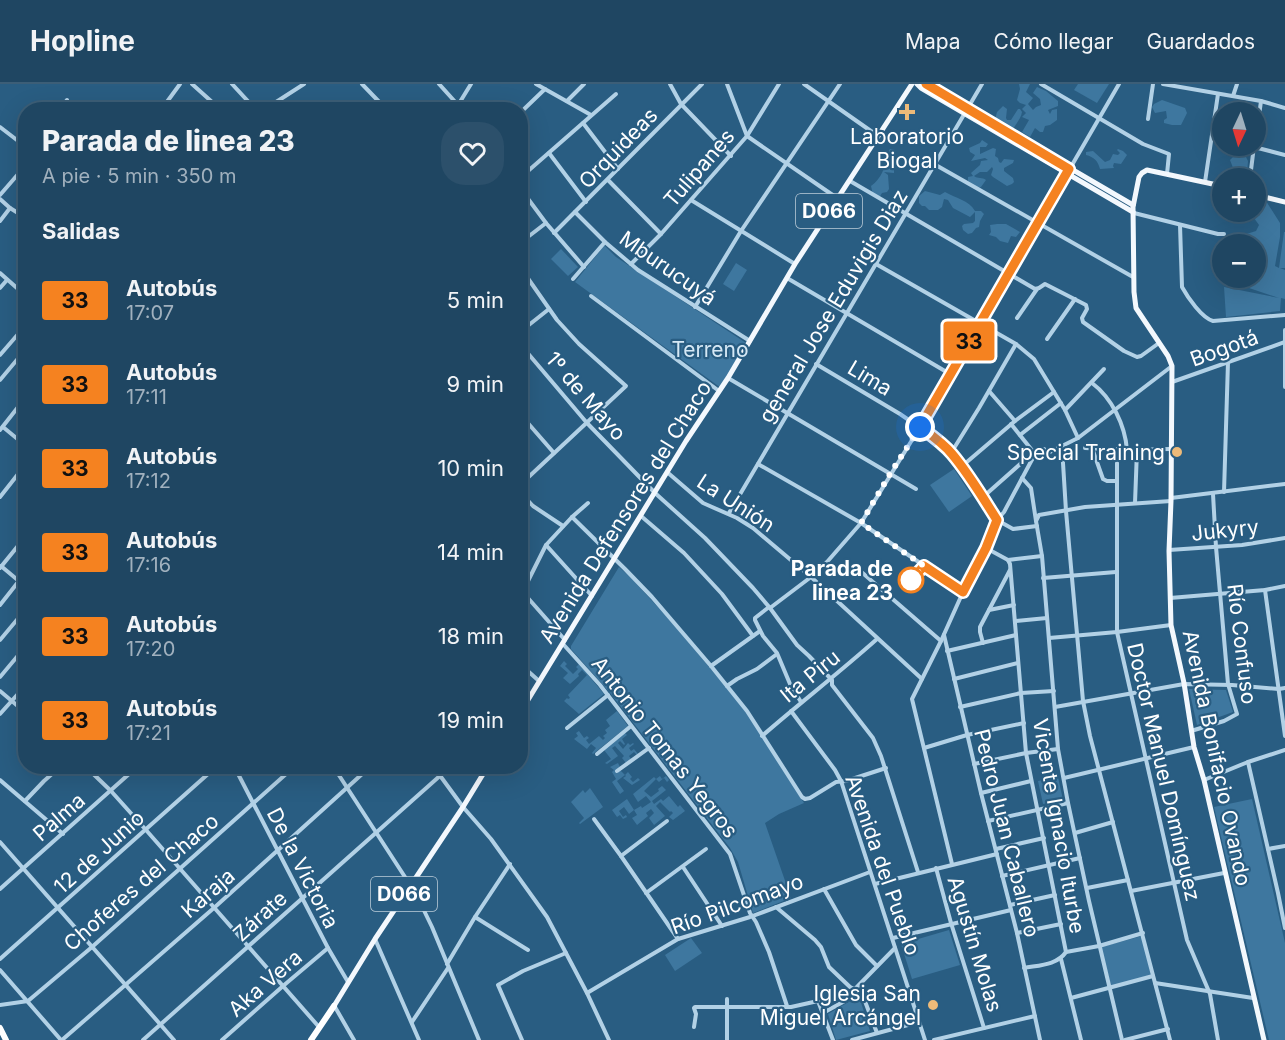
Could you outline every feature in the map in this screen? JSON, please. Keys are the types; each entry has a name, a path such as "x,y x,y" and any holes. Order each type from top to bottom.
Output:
{"highway":[{"name":"D066","path":"313,1040 334,1006"},
{"path":"0,1028 6,1040"}],"main road":[{"name":"Avenida Defensores del Chaco","path":"528,700 667,472 728,378 795,264 912,84"},
{"path":"917,84 1133,210"},
{"path":"926,84 965,112"},
{"name":"Avenida Bonifacio Ovando","path":"1167,174 1147,170 1139,177 1133,210 1136,308 1168,356 1172,366 1169,550 1172,625 1194,747 1204,780 1264,1040"},
{"path":"1167,174 1212,184"},
{"path":"1266,197 1285,202"},
{"name":"D066","path":"334,1006 483,774"}],"street":[{"path":"167,102 180,84"},
{"path":"192,84 211,102"},
{"path":"232,84 249,102"},
{"path":"276,102 304,84"},
{"path":"362,84 379,102"},
{"path":"439,84 455,102"},
{"path":"458,102 471,84"},
{"path":"536,84 591,115"},
{"path":"567,101 584,84"},
{"path":"670,84 681,104 731,156"},
{"name":"Orquideas","path":"555,233 702,84"},
{"path":"727,84 747,136 837,198"},
{"name":"Tulipanes","path":"631,264 731,156 747,136 779,84"},
{"path":"804,84 878,136"},
{"path":"695,307 741,231 840,84"},
{"name":"general Jose Eduvigis Diaz","path":"729,513 982,84"},
{"path":"1041,84 1143,144 1168,154 1167,174"},
{"path":"801,702 777,654 760,631 754,618 811,577 861,523 920,427 1119,84"},
{"path":"1148,119 1153,84"},
{"path":"1163,84 1261,101 1285,108"},
{"path":"1233,96 1237,84"},
{"path":"528,105 545,89"},
{"path":"528,171 616,94"},
{"path":"1205,182 1218,94"},
{"path":"583,123 618,169"},
{"path":"1,129 18,141"},
{"path":"1266,149 1285,155"},
{"path":"549,153 585,202"},
{"path":"934,164 1134,277"},
{"path":"18,175 0,197 18,213"},
{"path":"608,180 661,234"},
{"path":"850,181 1037,289"},
{"path":"528,199 584,267"},
{"path":"691,200 795,264"},
{"path":"0,221 10,208"},
{"path":"1133,210 1218,234"},
{"name":"Mburucuyá","path":"576,212 605,242 631,264 750,341"},
{"path":"528,237 546,223"},
{"path":"1180,225 1182,288 1207,319 1213,321 1285,315"},
{"path":"573,279 605,242"},
{"path":"876,264 1016,344 1034,359 1065,410 1078,438"},
{"path":"0,273 18,288"},
{"path":"787,278 950,374"},
{"path":"528,279 557,320 579,344 626,386 528,477"},
{"path":"0,288 7,280"},
{"path":"1017,318 1037,289 1045,284 1086,305 1083,322 1125,351 1137,357 1159,343"},
{"path":"591,296 719,391"},
{"path":"1047,339 1075,299"},
{"path":"528,326 549,309"},
{"path":"1285,330 1285,387"},
{"path":"0,355 18,334"},
{"name":"Bogotá","path":"1172,382 1285,342"},
{"path":"951,453 1016,344"},
{"name":"1º de Mayo","path":"528,353 587,423 655,493 705,538 746,580 797,645 831,680 832,685 873,738 881,756 918,872"},
{"path":"0,380 18,359"},
{"path":"1224,492 1228,362"},
{"name":"Lima","path":"816,364 938,440 962,467 997,520"},
{"path":"922,679 986,548 997,520 1004,512 1035,454 1041,449 1048,453 1078,438 1172,366"},
{"path":"1065,410 1104,369"},
{"path":"728,378 916,489"},
{"path":"1092,382 1114,410 1121,424 1127,450"},
{"path":"989,391 1035,454"},
{"path":"962,467 1013,423 1054,392"},
{"path":"1020,435 1061,403"},
{"path":"18,407 1,428 18,440"},
{"path":"528,423 554,453"},
{"path":"1062,447 1083,701 1090,736 1170,1040"},
{"path":"1085,448 1170,449"},
{"path":"1092,448 1103,479 1117,481"},
{"name":"Doctor Manuel Domínguez","path":"1117,449 1117,632 1188,944 1209,991 1218,1040"},
{"path":"1135,503 1137,450"},
{"path":"983,497 1027,459 1032,459"},
{"path":"758,464 861,523 963,592"},
{"name":"La Unión","path":"667,472 703,503 729,513 753,528 811,577 922,679"},
{"path":"0,497 18,474"},
{"path":"1022,478 1031,488 1042,556 1058,748 1063,778 1109,989 1123,1040 1168,1029"},
{"path":"997,520 1013,529 1037,522 1041,515 1072,508 1171,499 1285,484"},
{"name":"Río Confuso","path":"1191,731 1224,721 1237,713 1228,685 1215,547 1213,494"},
{"path":"528,501 563,526"},
{"path":"528,579 546,545 588,503"},
{"path":"641,516 684,553 722,594 753,636"},
{"path":"572,517 652,597 711,666 747,711 802,797 810,798 834,783 885,768"},
{"name":"Jukyry","path":"1169,550 1242,545 1285,538"},
{"path":"546,545 592,596"},
{"path":"18,546 1,567 18,580"},
{"path":"986,548 1009,561 1042,556"},
{"name":"Vicente Ignacio Iturbe","path":"1009,561 1026,753 1066,952"},
{"path":"858,569 941,641"},
{"path":"983,643 980,630 1010,569"},
{"path":"1043,578 1116,572"},
{"path":"0,605 18,582"},
{"path":"1170,598 1265,590 1285,586"},
{"path":"1265,590 1285,736"},
{"name":"Antonio Tomas Yegros","path":"528,597 590,672 730,854 750,913 769,952 787,1006"},
{"path":"989,610 1014,605"},
{"path":"1015,621 1047,618"},
{"path":"0,640 18,619"},
{"path":"1049,638 1172,625"},
{"path":"711,666 760,631"},
{"name":"Pedro Juan Caballero","path":"944,634 1017,933 1040,1040"},
{"path":"947,651 1016,635"},
{"name":"Ita Piru","path":"762,736 877,639"},
{"path":"727,686 757,669 777,654"},
{"path":"0,676 18,655"},
{"path":"954,679 1018,663"},
{"path":"528,671 539,681"},
{"name":"Agustín Molas","path":"922,679 912,700 952,864"},
{"path":"1055,707 1184,684 1285,688"},
{"path":"0,691 18,706"},
{"path":"960,707 1021,693 1054,691"},
{"path":"0,714 18,694"},
{"path":"567,728 608,695"},
{"name":"Avenida del Pueblo","path":"791,711 841,781 925,1040"},
{"path":"924,748 968,735 1024,723"},
{"path":"597,754 631,726"},
{"path":"1063,778 1194,747"},
{"path":"617,771 649,748"},
{"path":"974,764 1058,748"},
{"path":"1204,780 1285,750"},
{"path":"1248,762 1285,928"},
{"path":"25,801 52,774"},
{"path":"93,774 146,830 321,1028"},
{"name":"Palma","path":"0,889 129,774"},
{"name":"12 de Junio","path":"0,959 208,774"},
{"name":"De la Victoria","path":"238,774 348,982"},
{"name":"Choferes del Chaco","path":"28,1001 286,774"},
{"path":"338,774 410,885 432,927 479,1040"},
{"name":"Karaja","path":"62,1040 215,907 362,774"},
{"path":"438,774 491,839 547,917 609,1040"},
{"name":"Zárate","path":"142,1040 443,774"},
{"path":"0,780 63,834"},
{"path":"981,793 1031,781"},
{"path":"988,821 1068,802"},
{"path":"594,819 678,939"},
{"path":"621,856 667,820"},
{"path":"1075,833 1113,822"},
{"path":"874,884 1044,838"},
{"path":"0,842 174,1040"},
{"path":"1268,849 1285,846"},
{"path":"646,894 706,849"},
{"path":"1002,876 1080,858"},
{"path":"412,1022 475,917 510,864"},
{"path":"683,867 722,926"},
{"name":"Agustín Molas","path":"936,868 984,1028"},
{"name":"Río Pilcomayo","path":"587,993 678,939 753,916 870,872"},
{"path":"1131,891 1224,873"},
{"path":"1087,888 1128,880"},
{"path":"824,889 855,945 877,966"},
{"path":"1278,893 1285,891"},
{"path":"892,938 1055,895"},
{"path":"776,907 815,940 821,947 829,967 863,996 876,1033"},
{"path":"475,917 528,950"},
{"path":"1017,933 1061,924"},
{"path":"1024,969 1055,962 1061,959 1066,952 1099,946 1143,933"},
{"path":"375,939 419,1040"},
{"name":"Aka Vera","path":"222,1040 328,948"},
{"path":"824,1013 852,997 855,989 895,948"},
{"path":"522,1040 497,987 523,971 566,953"},
{"name":"Vicente Ignacio Iturbe","path":"1061,959 1081,1040"},
{"path":"0,969 62,1040"},
{"path":"1071,998 1153,976"},
{"path":"1155,983 1253,998"},
{"path":"727,999 728,1040"},
{"path":"0,1005 28,1001"},
{"path":"694,1027 696,1014 694,1007 796,1006 818,1001 833,1040"},
{"path":"334,1006 354,1040"},
{"path":"934,1040 1035,1016"},
{"path":"852,1040 919,1022"}],"green space":[{"path":"1019,84 1030,84 1026,92 1033,98 1028,104 1033,110 1041,105 1040,99 1033,93 1037,87 1058,101 1058,106 1048,110 1050,114 1052,110 1057,109 1057,120 1045,126 1043,132 1035,128 1030,137 1022,132 1029,120 1022,117 1026,113 1022,109 1026,105 1017,100"},
{"path":"1078,84 1109,84 1097,103 1074,90"},
{"path":"1162,100 1185,108 1187,113 1181,125 1164,123 1167,118 1166,111 1155,113 1152,107"},
{"path":"1003,106 1007,109 1007,120 1011,120 1018,109 1022,112 1011,132 995,120 997,112"},
{"path":"982,140 988,144 986,147 980,147 980,154 993,148 996,149 995,156 999,162 1001,163 1004,159 1014,160 1004,168 1004,171 1013,178 1012,184 1007,186 993,177 992,167 987,172 980,172 974,176 986,180 981,187 978,188 968,181 968,177 973,176 971,173 981,161 988,160 985,158 971,161 975,155 970,152 969,148"},
{"path":"890,149 895,150 896,160 892,160 891,166 894,173 884,172 888,175 889,189 879,198 873,195 871,186 878,180"},
{"path":"1118,149 1127,155 1121,164 1114,163 1114,168 1100,169 1095,160 1086,155 1086,152 1093,151 1105,162 1110,160 1113,154 1120,153"},
{"path":"1234,156 1246,156 1247,168 1233,168 1230,160"},
{"path":"925,191 940,195 945,192 966,202 975,211 981,211 984,214 979,227 968,234 963,230 964,224 975,221 975,212 970,217 953,208 948,200 944,199 942,207 938,210 929,210 922,206 919,203 919,196"},
{"path":"1266,201 1280,223 1275,266 1279,268 1285,232 1285,268 1280,268 1285,270 1285,299 1281,298 1280,311 1226,317 1224,288 1279,298 1249,288 1266,288 1266,234 1246,234 1256,231 1259,225 1257,222 1266,222"},
{"path":"1006,224 1020,232 1016,237 1011,236 1008,243 1000,241 989,235 990,225"},
{"name":"Terreno","path":"604,246 616,257 746,343 721,388 575,282"},
{"path":"561,249 578,267 568,276 551,259"},
{"path":"736,263 747,270 734,291 723,284"},
{"path":"954,469 972,496 949,512 930,485"},
{"path":"619,567 667,617 748,715 804,803 765,823 791,898 753,913 738,862 730,848 611,694 571,649"},
{"path":"564,661 567,664 565,666 573,674 579,664 604,694 579,714 564,701 570,698 568,695 587,675 582,670 570,684 563,678 568,673 560,666"},
{"path":"1189,689 1226,690 1233,712 1197,725"},
{"path":"617,711 628,726 593,754 596,748 591,744 587,749 574,739 578,736 576,733 579,731 584,738 587,736 589,738 586,740 589,744 599,736 603,740 605,738 603,736 607,733 605,730 610,726 606,720"},
{"path":"625,733 627,735 622,739 625,744 620,741 618,743 623,749 628,743 630,745 633,743 629,748 631,751 634,749 638,754 634,752 626,763 622,758 624,756 615,746 612,748 618,756 607,764 605,763 611,759 604,750"},
{"path":"618,763 620,767 615,771 620,770 625,775 617,781 624,791 620,794 612,782 616,779 612,772 614,770 610,767"},
{"path":"628,772 633,782 638,778 640,780 632,785 623,778"},
{"path":"666,776 669,780 667,782 664,778 659,782 656,779"},
{"path":"654,777 656,779 644,791 651,797 662,786 666,790 652,801 654,804 669,796 678,807 680,805 685,811 673,820 669,817 673,813 660,802 656,806 665,816 654,825 649,818 654,813 651,809 646,813 648,816 637,825 632,818 637,815 634,810 651,802 646,796 638,802 633,794"},
{"path":"1058,777 1063,800 1043,804 1038,781"},
{"path":"590,788 603,807 580,824 584,818 571,802 583,790 585,793"},
{"path":"627,799 634,810 629,814 624,807 619,811 623,817 626,815 627,817 623,819 620,815 617,817 612,810"},
{"path":"1252,799 1285,943 1285,1040 1269,1040 1214,807"},
{"path":"949,930 960,965 912,979 901,944"},
{"path":"1142,936 1151,975 1111,986 1101,947"},
{"path":"691,938 702,953 675,971 665,955"},
{"path":"859,996 870,1031 836,1040 828,1014"}],"bus line":[{"name":"33","path":"911,580 924,566 963,592 986,548 997,520 951,453 920,427 1069,169 926,84"}],"place":[{"name":"Laboratorio Biogal","path":"907,112"},
{"name":"Special Training","path":"1177,452"},
{"name":"Parada de linea 23","path":"911,580"},
{"name":"Iglesia San Miguel Arcángel","path":"933,1005"}],"route":[{"path":"911,580 924,566 861,523 920,427"}]}
